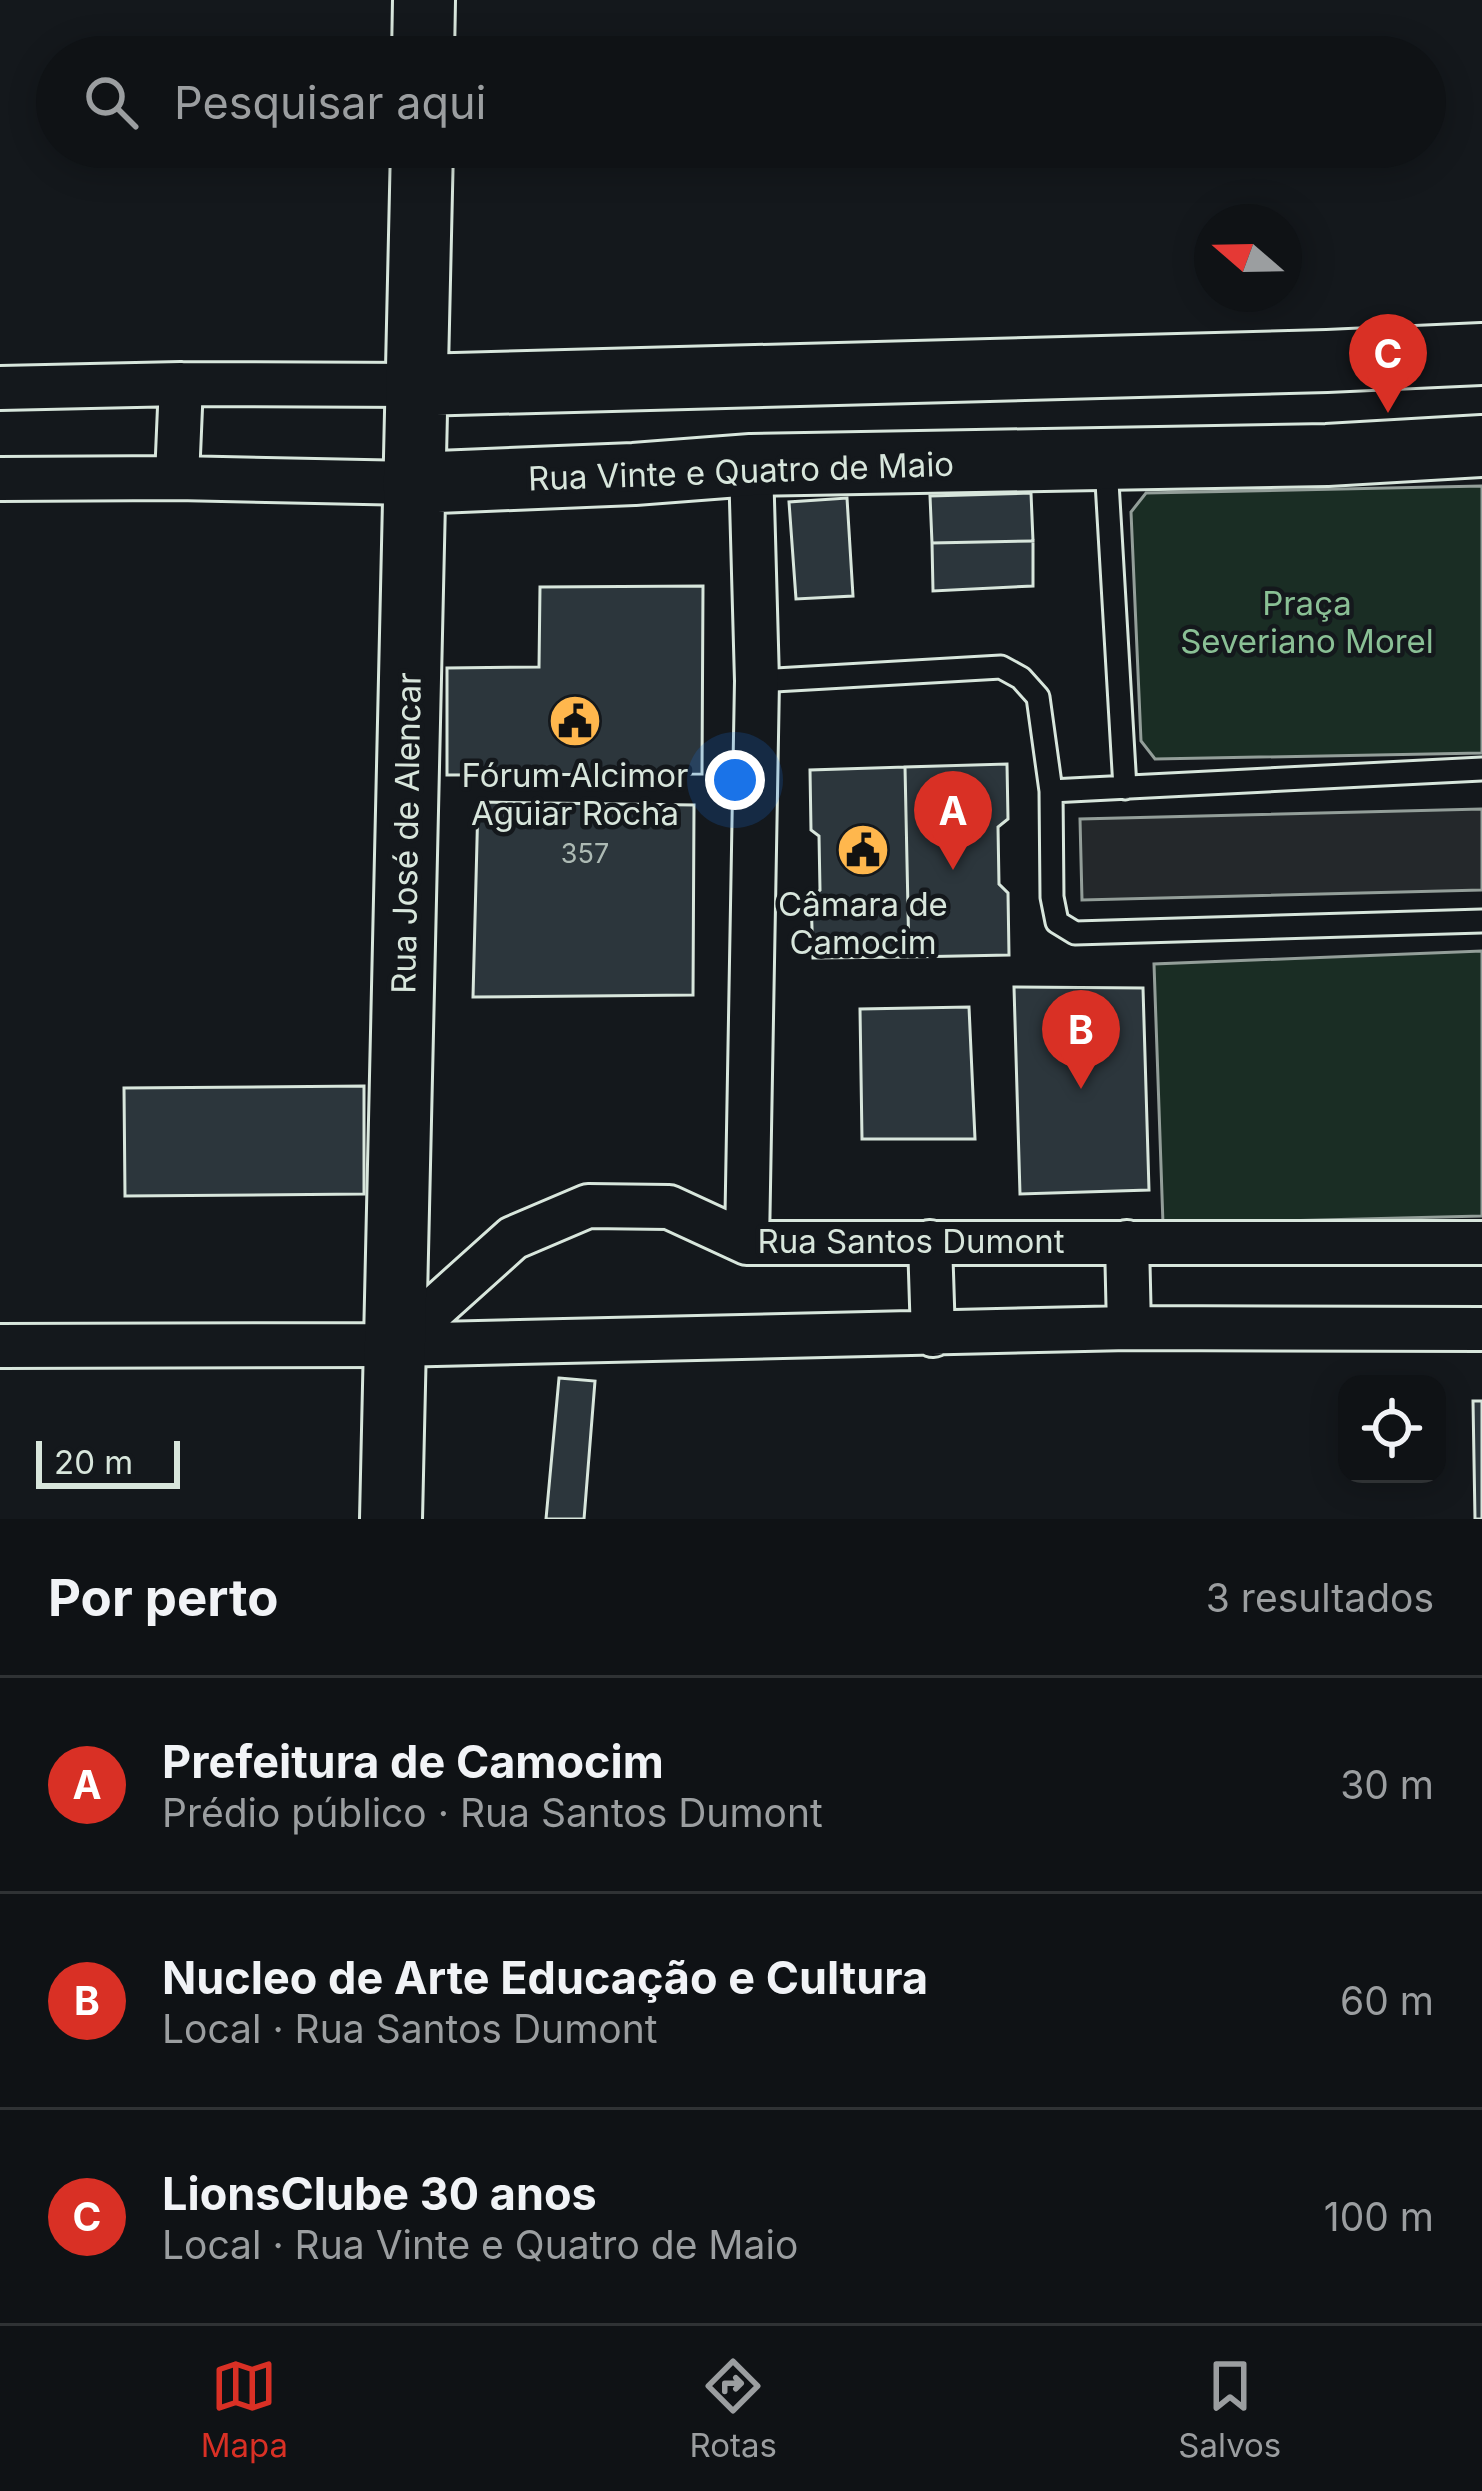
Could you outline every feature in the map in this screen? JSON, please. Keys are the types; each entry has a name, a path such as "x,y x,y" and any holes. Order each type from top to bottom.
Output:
{"street":[{"path":"423,36 424,0"},
{"name":"Rua José de Alencar","path":"391,1519 422,168"},
{"path":"0,388 418,385 1482,354"},
{"path":"1327,362 1328,455"},
{"path":"1162,365 1164,456"},
{"path":"885,464 888,372"},
{"path":"632,380 634,474"},
{"path":"177,478 181,384"},
{"name":"Rua Vinte e Quatro de Maio","path":"0,478 413,483 751,465 1328,455 1482,446"},
{"path":"748,1243 757,681 751,465"},
{"name":"Rua Santos Dumont","path":"394,1345 513,1238 588,1206 669,1208 748,1243 1482,1243"},
{"path":"930,1242 933,1334"},
{"path":"1127,1242 1129,1328"},
{"path":"0,1346 394,1345 1129,1328 1482,1329"}],"lane":[{"path":"1105,458 1125,788"},
{"path":"757,681 1001,667 1021,678 1038,697 1052,791 1052,897 1057,922 1075,933 1482,922"},
{"path":"1052,791 1482,770"}],"green space":[{"name":"Praça Severiano Morel","path":"1482,486 1482,753 1155,759 1141,741 1131,512 1146,493"},
{"path":"1482,951 1482,1216 1163,1224 1154,964"}],"shaded area":[{"path":"1482,809 1482,890 1082,900 1080,819"}],"building":[{"path":"1031,493 1033,541 932,543 930,496"},
{"path":"847,498 853,596 796,599 789,502"},
{"path":"1033,541 1033,586 933,591 932,543"},
{"name":"Fórum Alcimor Aguiar Rocha","path":"703,586 702,774 447,775 447,668 539,667 540,587"},
{"path":"1007,764 1008,819 998,827 999,884 1008,893 1009,955 909,957 905,767"},
{"name":"Câmara de Camocim","path":"905,767 909,957 813,958 811,898 820,890 819,836 811,830 810,770"},
{"path":"478,802 694,805 693,995 473,997"},
{"path":"1014,987 1143,988 1149,1190 1020,1194"},
{"path":"969,1007 975,1139 862,1139 860,1009"},
{"path":"364,1086 364,1194 125,1196 124,1088"},
{"path":"559,1378 595,1381 584,1519 546,1519"},
{"path":"1473,1401 1482,1401 1482,1519 1475,1519"}],"place":[{"name":"LionsClube 30 anos","path":"1388,413"},
{"name":"Fórum Alcimor Aguiar Rocha","path":"575,721"},
{"name":"Câmara de Camocim","path":"863,850"},
{"name":"Prefeitura de Camocim","path":"953,870"},
{"name":"Nucleo de Arte Educação e Cultura","path":"1081,1089"}]}
